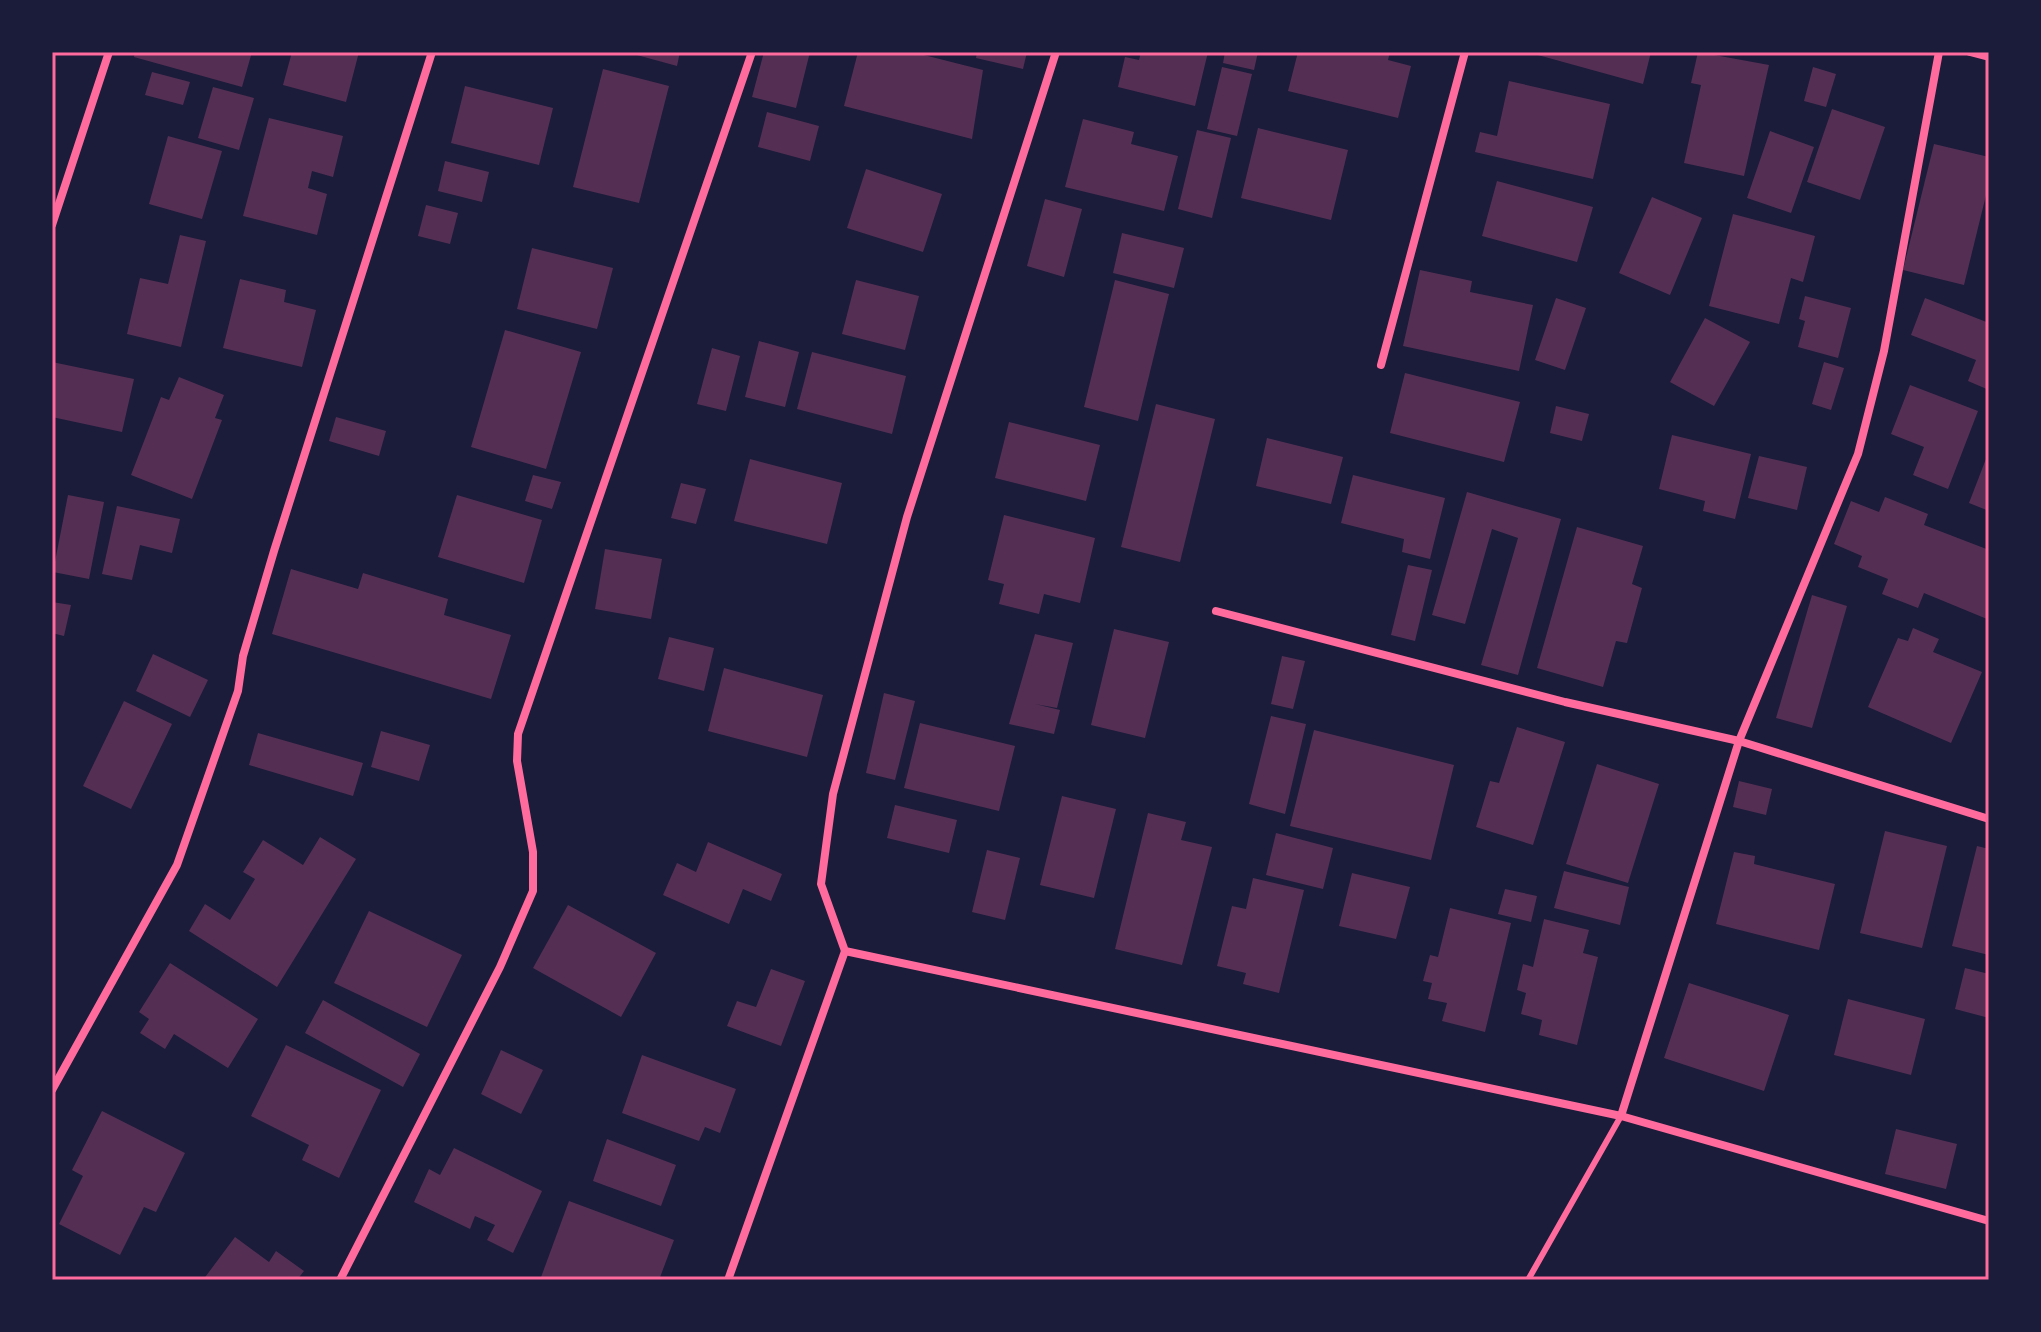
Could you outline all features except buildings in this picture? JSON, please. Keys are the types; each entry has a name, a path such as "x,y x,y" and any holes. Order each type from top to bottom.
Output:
{"street":[{"path":"52,225 109,52"},
{"path":"52,1090 177,865 238,691 243,656 274,551 432,52"},
{"path":"340,1280 500,967 533,891 533,852 517,761 518,734 752,52"},
{"path":"728,1280 845,951 821,884 833,794 907,517 1056,52"},
{"path":"1381,365 1465,52"},
{"path":"1621,1116 1739,741 1858,454 1884,351 1939,52"},
{"path":"1970,52 1989,57"},
{"path":"1216,611 1565,702 1739,741 1989,819"},
{"path":"845,951 1621,1116 1989,1221"}],"lane":[{"path":"1528,1280 1621,1116"}]}
